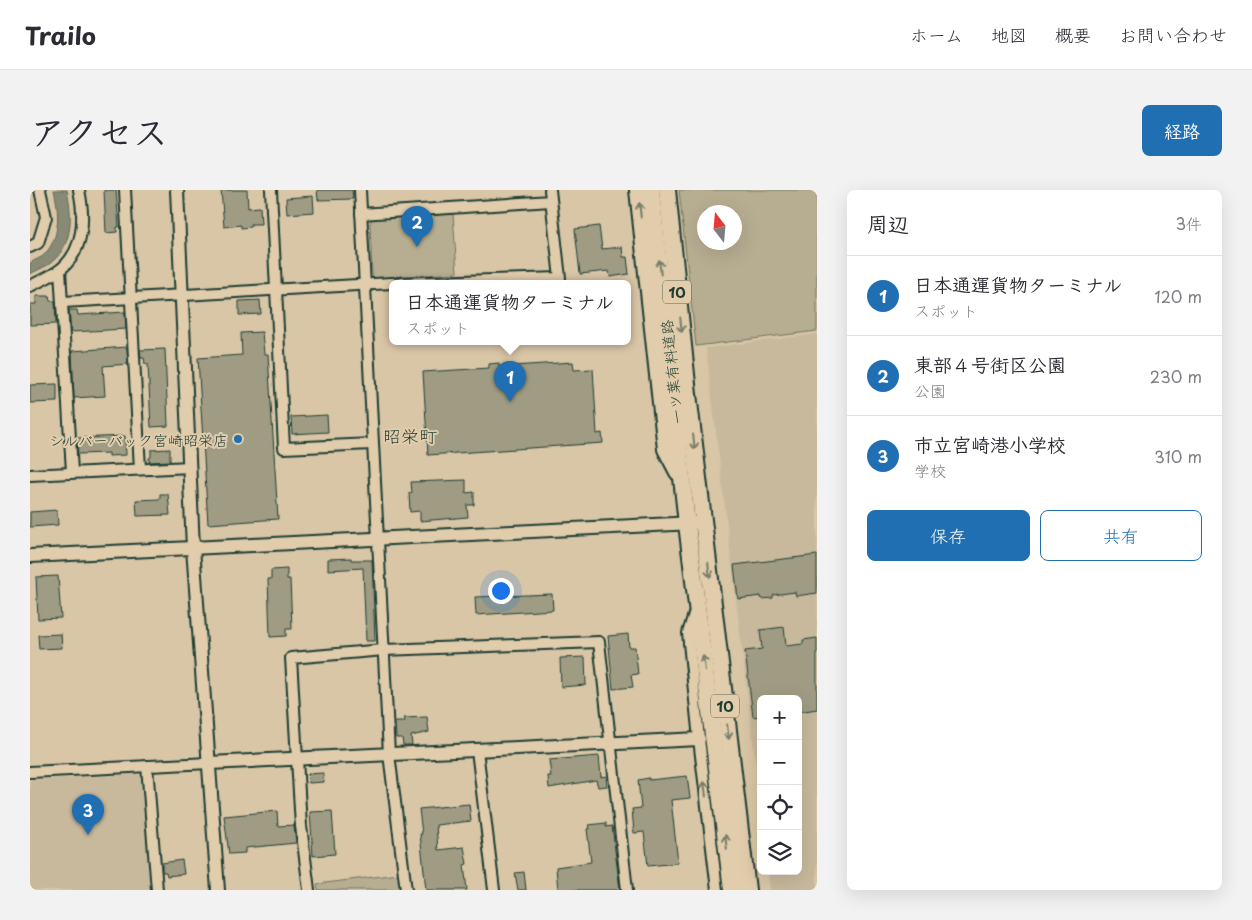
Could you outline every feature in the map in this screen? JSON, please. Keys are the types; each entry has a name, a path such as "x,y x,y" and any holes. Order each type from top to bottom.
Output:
{"main road":[{"path":"638,190 666,449 683,481"},
{"name":"一ツ葉有料道路","path":"651,190 683,481 695,523"},
{"name":"一ツ葉有料道路","path":"667,190 695,523"},
{"name":"10","path":"695,523 697,604 732,890"},
{"name":"10","path":"695,523 747,890"}],"street":[{"path":"30,247 38,242 46,217 40,190"},
{"path":"30,286 60,270 72,257 79,243 82,230 79,190"},
{"path":"124,190 140,470"},
{"path":"176,190 193,548 218,890"},
{"path":"271,190 284,448 372,444"},
{"path":"360,190 389,754 406,890"},
{"path":"361,214 551,195 560,278 496,280"},
{"path":"60,270 72,472"},
{"path":"63,302 389,284"},
{"path":"30,475 190,467"},
{"path":"30,556 695,523"},
{"path":"697,604 688,633 717,890"},
{"path":"309,890 301,826 291,658 384,650 599,642 627,890"},
{"path":"30,772 699,739"},
{"path":"477,750 494,890"},
{"path":"148,766 157,890"}],"shaded area":[{"path":"54,190 67,190 70,221 67,241 56,258 48,265 30,274 30,263 44,255 50,248 56,232 58,215"},
{"path":"679,190 817,190 817,331 696,346"},
{"path":"453,214 457,273 373,278 370,223 372,219"},
{"path":"817,334 817,890 770,890 768,875 802,875 802,695 757,695 757,775 706,348"},
{"path":"136,774 142,777 150,890 30,890 30,780"},
{"path":"399,874 401,890 318,890 317,884"}],"building":[{"path":"104,190 116,190 119,227 117,227 117,232 106,233"},
{"path":"221,190 247,190 248,208 260,207 261,224 251,224 251,227 241,228 241,225 224,227"},
{"path":"317,190 352,190 353,199 318,200"},
{"path":"313,196 314,212 287,214 286,198"},
{"path":"599,226 602,249 622,247 623,257 627,257 629,274 610,277 609,271 580,274 575,229"},
{"path":"36,296 49,296 50,301 55,301 56,324 30,325 30,304 36,304"},
{"path":"260,300 261,314 239,315 239,301"},
{"path":"69,310 77,310 78,315 125,312 126,329 71,332"},
{"name":"シルバーバック宮崎昭栄店","path":"262,332 264,354 268,354 278,519 208,524 198,358 242,355 241,333"},
{"path":"127,347 128,364 103,366 105,396 74,398 72,351"},
{"path":"165,349 168,426 151,427 148,364 145,364 144,358 141,358 140,350"},
{"path":"573,362 574,370 593,369 597,434 602,433 603,443 428,455 423,372 489,368 489,364 499,363 499,367"},
{"path":"57,384 57,402 30,403 30,385"},
{"path":"327,415 328,432 292,434 291,417"},
{"path":"125,436 126,455 109,456 109,453 78,454 77,438"},
{"path":"170,449 170,461 149,462 151,450"},
{"path":"466,480 466,493 474,492 474,505 467,505 468,517 420,521 420,511 410,512 409,493 412,493 411,482"},
{"path":"160,494 168,494 170,515 137,516 136,500 160,499"},
{"path":"57,510 58,525 30,527 30,512"},
{"path":"817,555 817,593 796,596 795,592 773,595 773,598 761,599 761,596 738,599 734,565"},
{"path":"351,558 351,560 372,560 375,641 366,641 363,568 328,570 328,559"},
{"path":"287,569 287,579 290,579 292,629 286,629 286,636 270,637 268,579 271,579 271,570"},
{"path":"58,576 61,618 38,619 36,577"},
{"path":"552,594 553,610 476,615 475,597"},
{"path":"784,627 786,646 803,644 803,640 817,638 817,709 802,711 802,695 757,695 757,716 753,717 745,651 762,649 760,630"},
{"path":"61,634 62,648 39,649 38,635"},
{"path":"628,634 629,647 635,647 638,674 631,675 633,687 613,689 608,636"},
{"path":"585,657 586,685 561,687 560,658"},
{"path":"427,717 429,732 411,736 412,745 403,745 402,738 396,738 395,722 405,722 404,718"},
{"path":"599,756 601,777 606,776 607,786 598,787 596,780 549,788 548,776 551,776 549,760"},
{"path":"323,773 324,782 309,783 308,774"},
{"path":"687,776 690,798 671,800 678,863 648,866 644,832 634,833 632,809 641,808 638,780"},
{"path":"469,804 471,821 436,825 438,850 464,847 467,864 464,865 467,890 426,890 419,809"},
{"path":"277,811 278,826 294,825 296,843 245,848 245,853 229,854 224,816"},
{"path":"332,811 335,854 313,856 310,812"},
{"path":"606,823 606,827 612,826 620,890 558,890 556,867 591,862 587,829 590,829 589,825"},
{"path":"182,860 184,874 167,876 166,872 162,872 162,863"},
{"path":"524,872 526,890 518,890 515,873"}],"place":[{"name":"東部４号街区公園","path":"417,247"},
{"name":"日本通運貨物ターミナル","path":"510,402"},
{"name":"シルバーバック宮崎昭栄店","path":"238,439"},
{"name":"市立宮崎港小学校","path":"88,835"}],"district":[{"name":"昭栄町","path":"410,435"}]}
